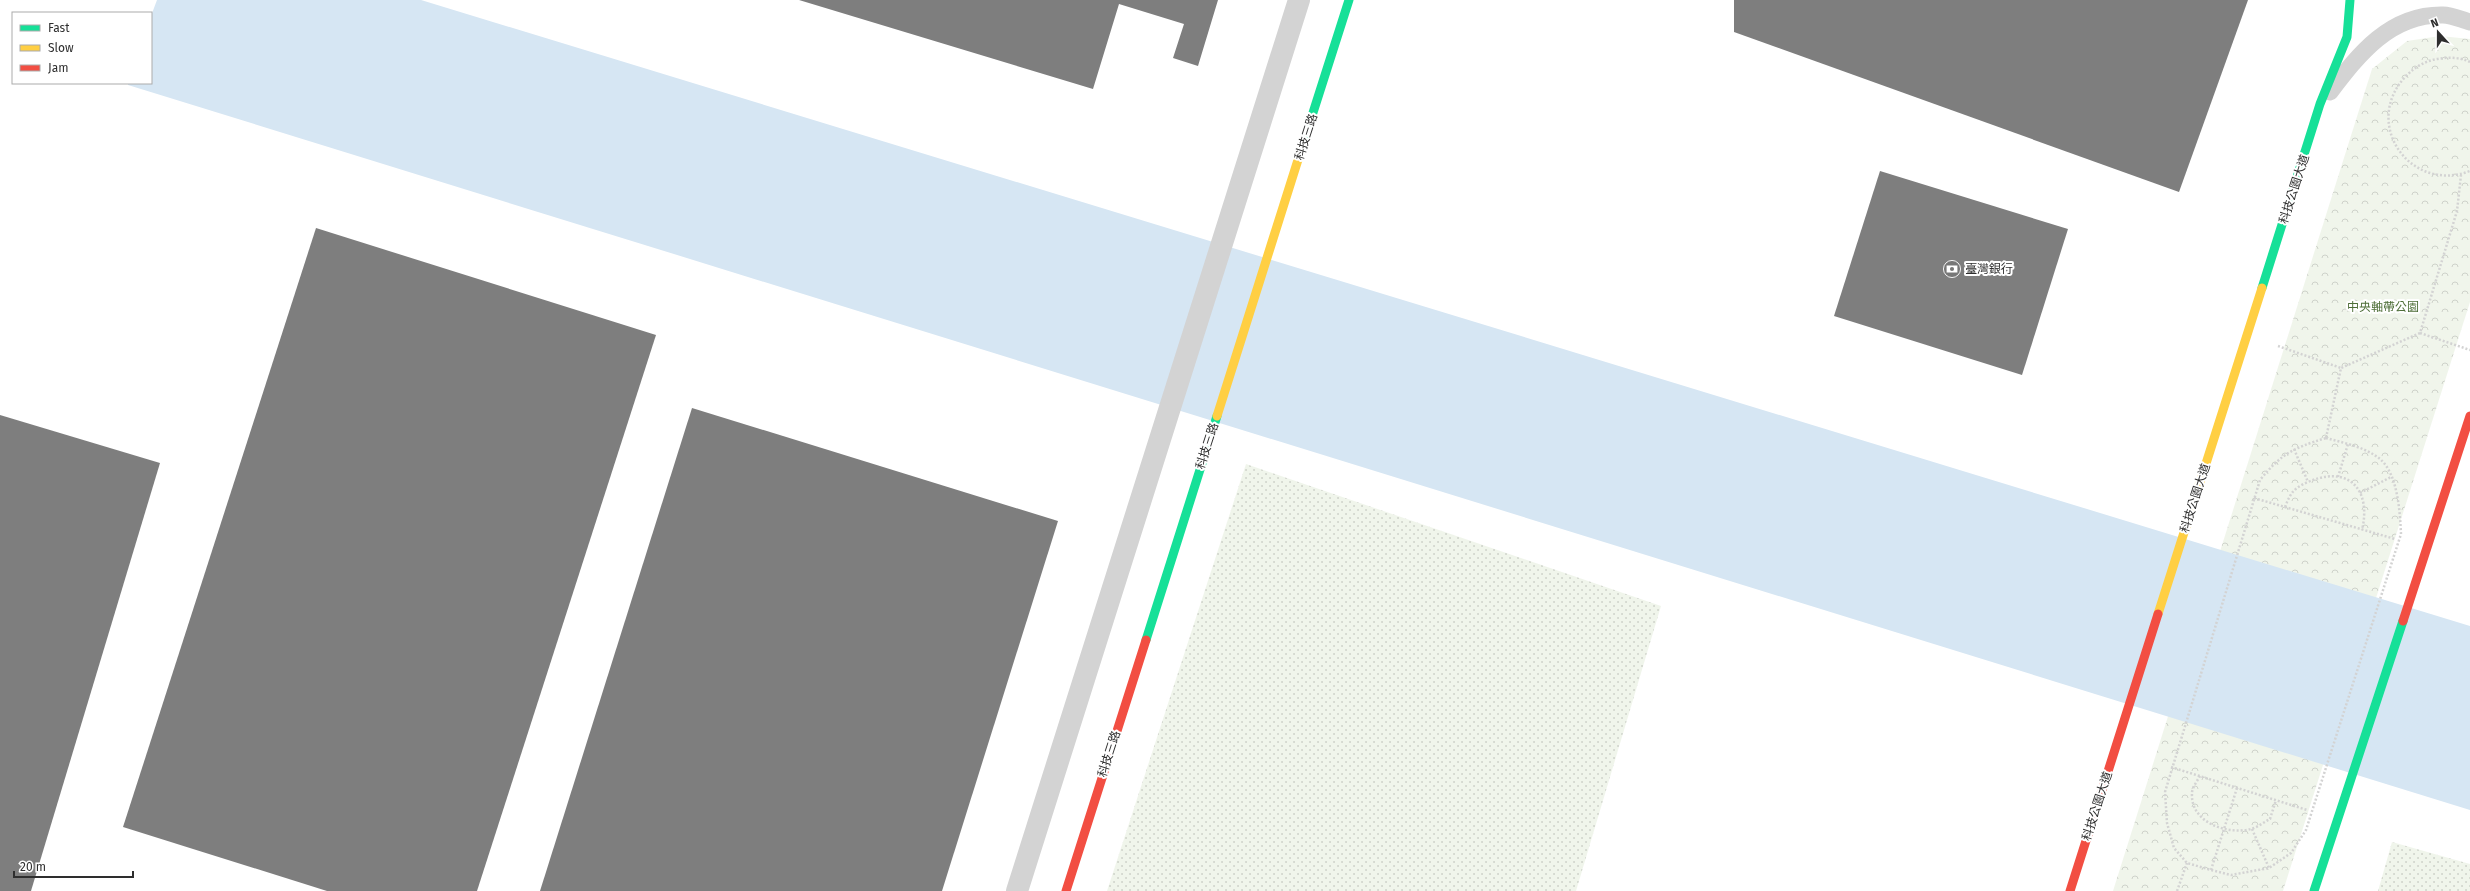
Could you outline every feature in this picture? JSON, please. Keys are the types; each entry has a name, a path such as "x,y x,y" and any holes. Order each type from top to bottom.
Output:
{"street":[{"path":"1017,891 1299,0"},
{"name":"科技三路","path":"1066,891 1349,0"},
{"name":"科技公園大道","path":"2070,891 2320,104 2347,37 2350,0"},
{"path":"2314,891 2470,416"}],"lane":[{"name":"科技公園大道","path":"2320,104 2362,52 2397,25 2411,18 2444,15 2470,22"}],"path":[{"path":"2470,62 2448,57 2429,60 2412,70 2398,84 2390,102 2388,123 2394,142 2405,159 2421,170 2441,176 2461,175 2470,171"},
{"path":"2420,333 2457,211 2461,175"},
{"path":"2247,334 2341,368 2420,333 2470,350"},
{"path":"2326,438 2341,368"},
{"path":"2326,438 2348,444 2380,460 2391,477 2399,503 2401,534 2306,830 2291,853 2269,868 2231,875 2187,863 2174,848 2167,823 2165,792 2171,768 2260,480 2277,459 2294,450 2326,438"},
{"path":"2338,476 2348,444"},
{"path":"2294,450 2308,482"},
{"path":"2285,507 2292,492 2308,482 2327,475 2344,477 2356,486 2365,502 2365,518 2362,530"},
{"path":"2360,494 2391,477"},
{"path":"2254,498 2399,541"},
{"path":"2171,768 2312,811"},
{"path":"2200,776 2192,793 2195,806 2205,822 2234,831 2252,829 2270,819 2276,800"},
{"path":"2211,870 2237,788"},
{"path":"2252,829 2269,868"},
{"path":"2177,891 2187,863"}],"green space":[{"name":"中央軸帶公園","path":"2440,36 2470,39 2470,302 2283,891 2113,891 2372,69 2407,41"},
{"path":"1246,464 1661,606 1576,891 1107,891"},
{"path":"2392,842 2470,864 2470,891 2378,891"}],"water":[{"path":"157,0 421,0 2470,626 2470,810 128,85 152,84 152,13"}],"building":[{"path":"799,0 1218,0 1198,66 1173,58 1184,24 1119,4 1093,89"},
{"path":"1734,0 2248,0 2179,192 1734,32"},
{"path":"1880,171 2068,229 2022,375 1834,316"},
{"path":"316,228 656,335 477,891 327,891 123,827"},
{"path":"692,408 1058,521 942,891 540,891"},
{"path":"0,415 160,463 31,891 0,891"}],"traffic: fast":[{"path":"1303,144 1349,0"},
{"path":"2262,288 2320,104 2347,37 2350,0"},
{"path":"1146,640 1217,416"},
{"path":"2314,891 2403,621"}],"traffic: slow":[{"path":"1217,416 1303,144"},
{"path":"2158,614 2262,288"}],"traffic: jam":[{"path":"2403,621 2470,416"},
{"path":"2070,891 2158,614"},
{"path":"1066,891 1146,640"}],"place":[{"name":"臺灣銀行","path":"1952,269"}]}
